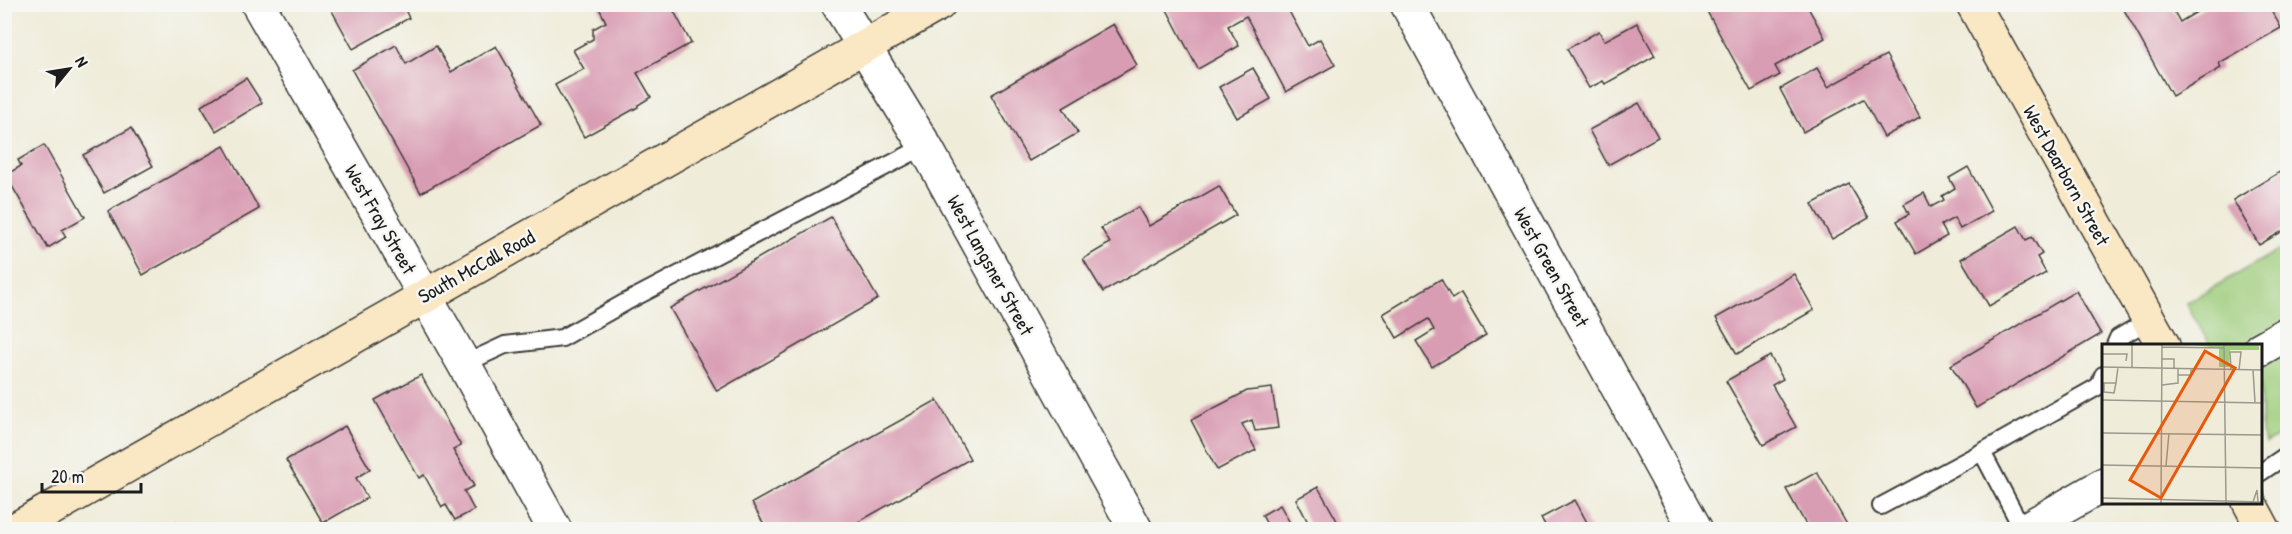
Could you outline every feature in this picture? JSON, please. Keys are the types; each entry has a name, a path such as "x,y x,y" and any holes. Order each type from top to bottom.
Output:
{"street":[{"name":"West Fray Street","path":"258,4 464,364 555,530"},
{"name":"West Langsner Street","path":"838,4 926,146 1136,530"},
{"name":"South McCall Road","path":"14,530 939,4"},
{"name":"West Green Street","path":"1407,4 1696,530"},
{"name":"West Dearborn Street","path":"1973,4 2156,333"},
{"path":"2262,348 2288,333"},
{"path":"2024,530 2102,485"},
{"path":"2250,504 2264,530"}],"lane":[{"path":"464,364 505,345 562,338 626,302 926,146"},
{"path":"2115,344 2118,338 2156,333"},
{"path":"1881,506 2099,386 2102,378"},
{"path":"1982,452 2024,530"},
{"path":"2262,472 2288,454"}],"green space":[{"path":"2287,245 2287,431 2266,443 2262,436 2262,344 2209,344 2186,303"}],"building":[{"path":"338,4 402,4 409,18 353,49 331,9"},
{"path":"597,4 670,4 691,43 637,73 651,97 638,107 584,137 555,85 584,69 573,50 593,39 593,29 606,22"},
{"path":"1164,4 1285,4 1308,46 1320,39 1335,65 1286,92 1246,16 1228,26 1239,46 1198,69"},
{"path":"1703,4 1806,4 1825,38 1775,66 1780,75 1751,91"},
{"path":"2126,4 2170,4 2180,22 2210,4 2268,4 2281,28 2219,63 2221,68 2172,96 2122,6"},
{"path":"1637,23 1655,56 1605,84 1603,81 1589,88 1567,49 1599,31 1604,41"},
{"path":"1113,24 1137,65 1063,108 1078,133 1029,161 991,95"},
{"path":"396,45 406,64 436,46 451,72 496,46 541,125 421,193 352,70"},
{"path":"1886,55 1920,117 1884,137 1863,99 1803,132 1780,89 1817,68 1828,87"},
{"path":"1253,68 1271,99 1237,118 1219,87"},
{"path":"246,78 262,103 216,131 201,106"},
{"path":"1639,103 1658,137 1608,165 1589,130"},
{"path":"131,128 153,166 104,193 83,155"},
{"path":"44,145 85,217 62,230 66,237 48,248 12,186 4,190 4,176 21,166 18,160"},
{"path":"224,146 259,209 143,275 108,211"},
{"path":"1968,167 1992,211 1960,229 1954,218 1941,225 1947,236 1916,254 1897,221 1909,214 1904,204 1924,193 1931,207 1944,200 1942,196 1955,188 1949,178"},
{"path":"2288,167 2288,228 2259,245 2233,200"},
{"path":"1849,184 1869,218 1832,239 1812,204"},
{"path":"1219,186 1236,215 1103,292 1083,259 1110,243 1101,228 1138,207 1149,226"},
{"path":"831,217 878,299 717,391 670,308"},
{"path":"2018,226 2026,240 2032,237 2042,254 2037,257 2046,273 1989,306 1961,259"},
{"path":"1794,274 1814,310 1737,354 1716,318"},
{"path":"1441,279 1452,299 1461,293 1486,335 1432,367 1416,341 1434,330 1428,319 1397,338 1383,314"},
{"path":"2076,291 2101,334 1976,408 1951,365"},
{"path":"1770,356 1783,379 1772,385 1796,427 1763,445 1726,381"},
{"path":"421,375 461,446 453,450 474,486 464,491 474,510 455,520 446,505 442,507 424,475 419,478 375,400"},
{"path":"1272,388 1278,428 1255,431 1252,420 1242,424 1256,450 1217,470 1191,420 1247,391"},
{"path":"937,400 970,459 844,530 767,530 752,503"},
{"path":"345,426 370,469 356,478 367,498 323,523 286,460"},
{"path":"1817,472 1850,530 1809,530 1786,489"},
{"path":"1318,487 1340,526 1333,530 1312,530 1296,499"},
{"path":"1575,500 1591,530 1548,530 1541,518"},
{"path":"1280,505 1294,530 1270,530 1262,515"},
{"path":"176,522 180,530 163,530"}]}
